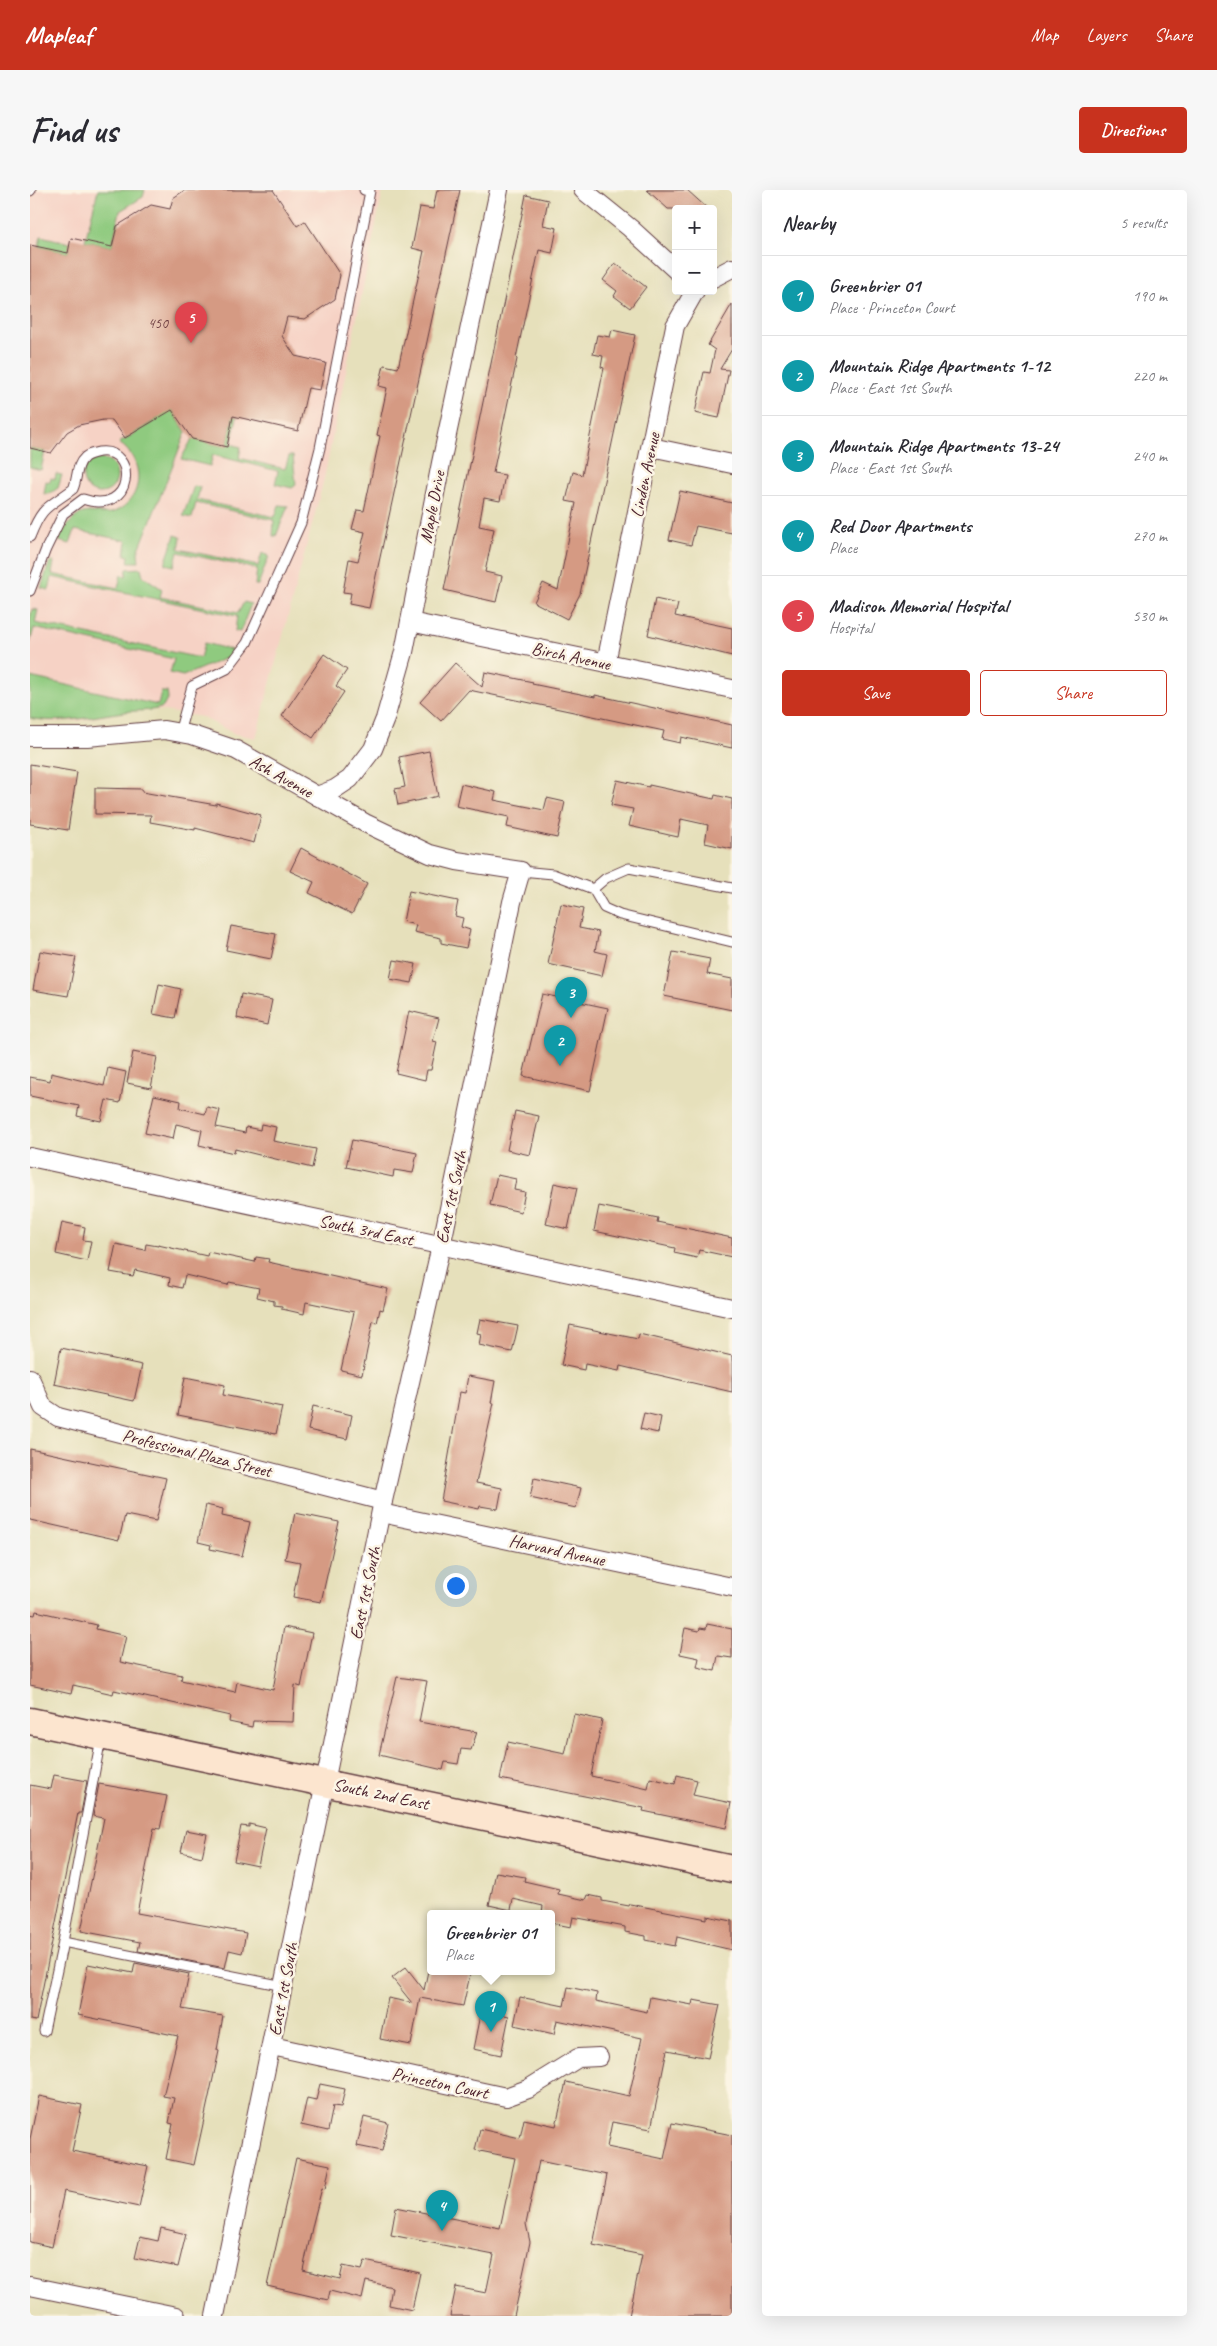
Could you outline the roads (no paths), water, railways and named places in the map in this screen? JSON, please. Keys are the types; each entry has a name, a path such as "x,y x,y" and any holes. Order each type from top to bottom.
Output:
{"main road":[{"name":"South 2nd East","path":"30,1720 732,1869"}],"street":[{"name":"Maple Drive","path":"317,796 335,789 350,779 373,749 385,719 404,652 441,462 499,190"},
{"path":"583,190 630,228 672,266"},
{"path":"717,276 732,268"},
{"name":"Linden Avenue","path":"606,663 675,326 693,295"},
{"path":"651,447 732,464"},
{"name":"Birch Avenue","path":"410,622 732,689"},
{"name":"Ash Avenue","path":"30,737 87,737 164,730 213,740 236,750 365,823 430,854 457,861 521,870"},
{"name":"East 1st South","path":"214,2316 272,2046 382,1507 441,1246 512,902 521,870"},
{"name":"South 3rd East","path":"30,1157 732,1308"},
{"name":"Professional Plaza Street","path":"30,1378 43,1408 58,1417 382,1507"},
{"name":"Harvard Avenue","path":"382,1507 732,1588"},
{"name":"Princeton Court","path":"272,2046 506,2097 528,2089 578,2058 599,2057"},
{"path":"30,2286 176,2316"}],"lane":[{"path":"179,733 192,686 227,669 247,643 301,523 320,448 370,191 364,190"},
{"path":"30,537 44,508 73,489 79,465 85,456 103,452 112,454 120,460 125,467 124,487 112,500 98,503 83,499 63,514 46,549 30,591"},
{"path":"593,890 606,878 629,868 732,888"},
{"path":"521,870 553,874 593,890 604,908 620,915 732,942"},
{"path":"44,2031 63,1942 101,1735"},
{"path":"63,1942 284,1986"}],"place":[{"name":"Madison Memorial Hospital","path":"191,343"},
{"name":"Mountain Ridge Apartments 13-24","path":"571,1018"},
{"name":"Mountain Ridge Apartments 1-12","path":"560,1066"},
{"name":"Greenbrier 01","path":"491,2032"},
{"name":"Red Door Apartments","path":"442,2231"}]}
